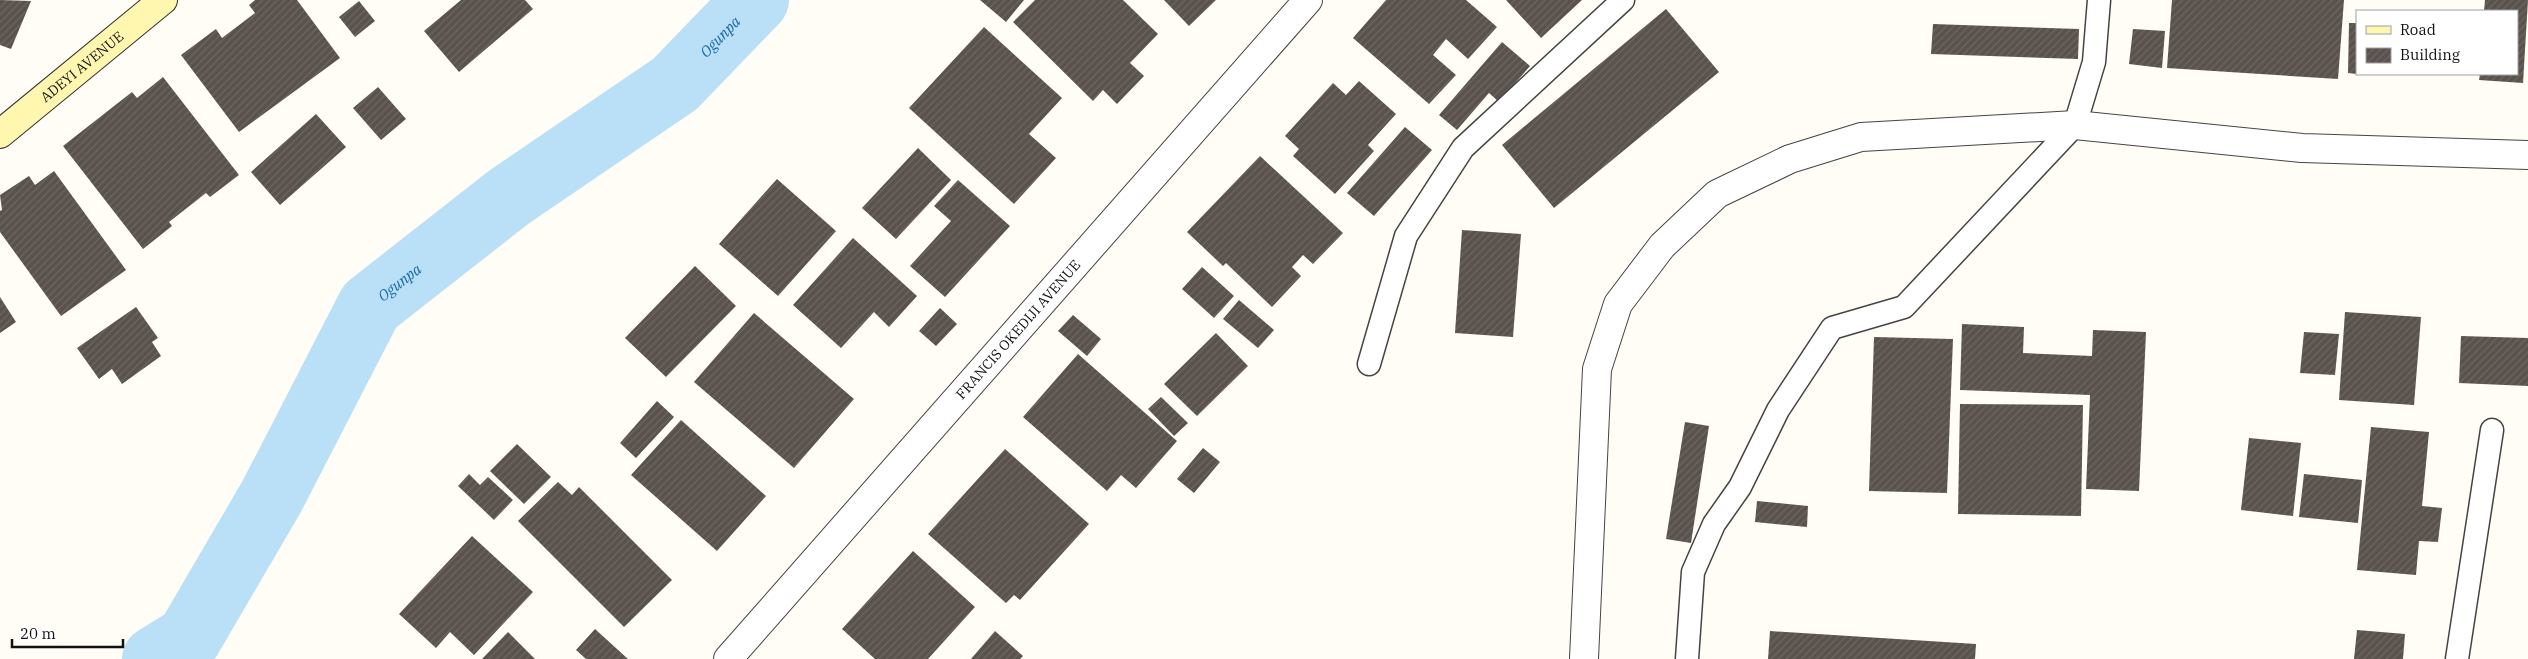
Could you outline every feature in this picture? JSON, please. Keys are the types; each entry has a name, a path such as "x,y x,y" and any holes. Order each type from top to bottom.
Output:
{"street":[{"name":"ADEYI AVENUE","path":"0,134 164,0"},
{"name":"FRANCIS OKEDIJI AVENUE","path":"728,659 1308,0"},
{"path":"1584,659 1597,369 1618,304 1662,246 1717,194 1790,159 1861,137 2075,125 2302,148 2528,155"}],"lane":[{"path":"1369,364 1406,236 1464,148 1624,0"},
{"path":"1686,659 1693,572 1714,524 1740,487 1778,410 1832,328 1904,307 2075,125 2094,62 2099,0"},
{"path":"2456,659 2492,430"}],"building":[{"path":"0,0 31,1 11,49 0,45"},
{"path":"255,0 297,0 340,58 239,132 181,55 216,29 222,38 255,13 249,5"},
{"path":"461,0 525,0 533,9 459,72 424,31"},
{"path":"980,0 1024,0 1006,22"},
{"path":"1035,0 1123,0 1158,34 1130,63 1144,76 1117,104 1103,90 1093,101 1013,22"},
{"path":"1164,0 1216,0 1189,26"},
{"path":"1386,0 1466,0 1497,27 1468,59 1446,39 1433,55 1456,75 1429,104 1353,38"},
{"path":"1506,0 1582,0 1541,38"},
{"path":"2172,0 2344,0 2338,79 2167,68"},
{"path":"2485,0 2528,0 2523,83 2479,80 2480,75 2518,75 2518,10 2484,10"},
{"path":"359,1 375,21 355,37 339,17"},
{"path":"1666,9 1719,72 1554,208 1502,145"},
{"path":"2349,23 2356,23 2356,74 2348,73"},
{"path":"1933,24 2079,29 2078,59 1931,54"},
{"path":"984,27 1062,98 1029,134 1056,158 1014,204 909,108"},
{"path":"2133,29 2165,31 2162,68 2129,64"},
{"path":"1502,42 1530,66 1499,102 1489,93 1457,130 1439,115"},
{"path":"163,77 239,175 210,197 206,193 169,222 172,226 143,249 63,146 132,92 137,98"},
{"path":"1359,81 1396,114 1368,145 1374,151 1335,194 1293,156 1299,149 1285,136 1333,83 1346,95"},
{"path":"378,87 406,119 381,140 353,108"},
{"path":"316,114 346,147 280,205 251,172"},
{"path":"1405,127 1432,150 1374,216 1347,193"},
{"path":"918,148 951,180 896,239 862,208"},
{"path":"1260,156 1343,233 1313,264 1303,255 1292,267 1301,276 1272,307 1226,263 1223,266 1187,232"},
{"path":"54,171 126,270 61,316 0,232 0,211 2,210 0,195 29,176 35,185"},
{"path":"777,179 836,231 778,296 719,244"},
{"path":"958,180 1010,226 945,297 910,266 951,221 934,206"},
{"path":"1462,230 1521,234 1513,337 1455,333"},
{"path":"853,238 917,296 889,327 874,312 841,348 793,305"},
{"path":"695,266 736,306 666,377 625,338"},
{"path":"1202,267 1234,296 1214,318 1182,289"},
{"path":"0,297 16,322 0,333"},
{"path":"1239,300 1274,330 1258,348 1223,319"},
{"path":"136,307 158,338 152,342 161,356 122,384 112,369 99,379 77,348"},
{"path":"940,308 957,324 936,346 919,331"},
{"path":"2345,312 2421,317 2414,405 2339,400"},
{"path":"754,313 854,399 794,468 694,382"},
{"path":"1073,315 1101,339 1087,356 1058,331"},
{"path":"1962,324 2024,327 2023,353 2092,356 2093,330 2146,332 2139,491 2086,489 2090,395 1960,390"},
{"path":"2304,332 2339,334 2335,375 2300,373"},
{"path":"1216,333 1248,366 1197,416 1164,384"},
{"path":"2461,336 2528,338 2528,386 2459,383"},
{"path":"1874,337 1953,339 1947,493 1869,491"},
{"path":"1078,354 1177,441 1136,488 1121,475 1107,491 1023,417"},
{"path":"1161,397 1188,423 1174,436 1148,409"},
{"path":"657,401 674,417 636,458 620,443"},
{"path":"1960,404 2083,405 2081,516 1958,514"},
{"path":"681,420 766,496 717,551 631,475"},
{"path":"1685,422 1709,426 1691,543 1666,539"},
{"path":"2371,427 2429,432 2422,506 2442,508 2438,542 2419,541 2416,575 2357,570"},
{"path":"2249,438 2301,443 2293,516 2241,510"},
{"path":"517,444 551,477 524,504 490,471"},
{"path":"1203,448 1220,462 1194,493 1177,479"},
{"path":"1005,449 1089,524 1020,600 1014,595 1006,603 928,534"},
{"path":"469,474 480,485 488,477 513,500 494,520 458,486"},
{"path":"2304,474 2362,480 2358,523 2299,517"},
{"path":"558,482 572,495 579,487 672,580 624,627 518,521"},
{"path":"1757,501 1808,506 1807,527 1755,522"},
{"path":"472,536 533,592 474,655 450,632 436,648 399,614"},
{"path":"913,551 975,607 928,659 875,659 842,629"},
{"path":"595,629 628,659 586,659 576,650"},
{"path":"2357,630 2405,634 2403,659 2354,659"},
{"path":"995,631 1023,656 1020,659 971,659"},
{"path":"1770,631 1976,644 1975,659 1768,659"},
{"path":"508,632 535,659 482,659"}],"waterway":[{"name":"Ogunpa","path":"155,659 189,638 272,496 370,306 509,197 675,84 756,0"}]}
